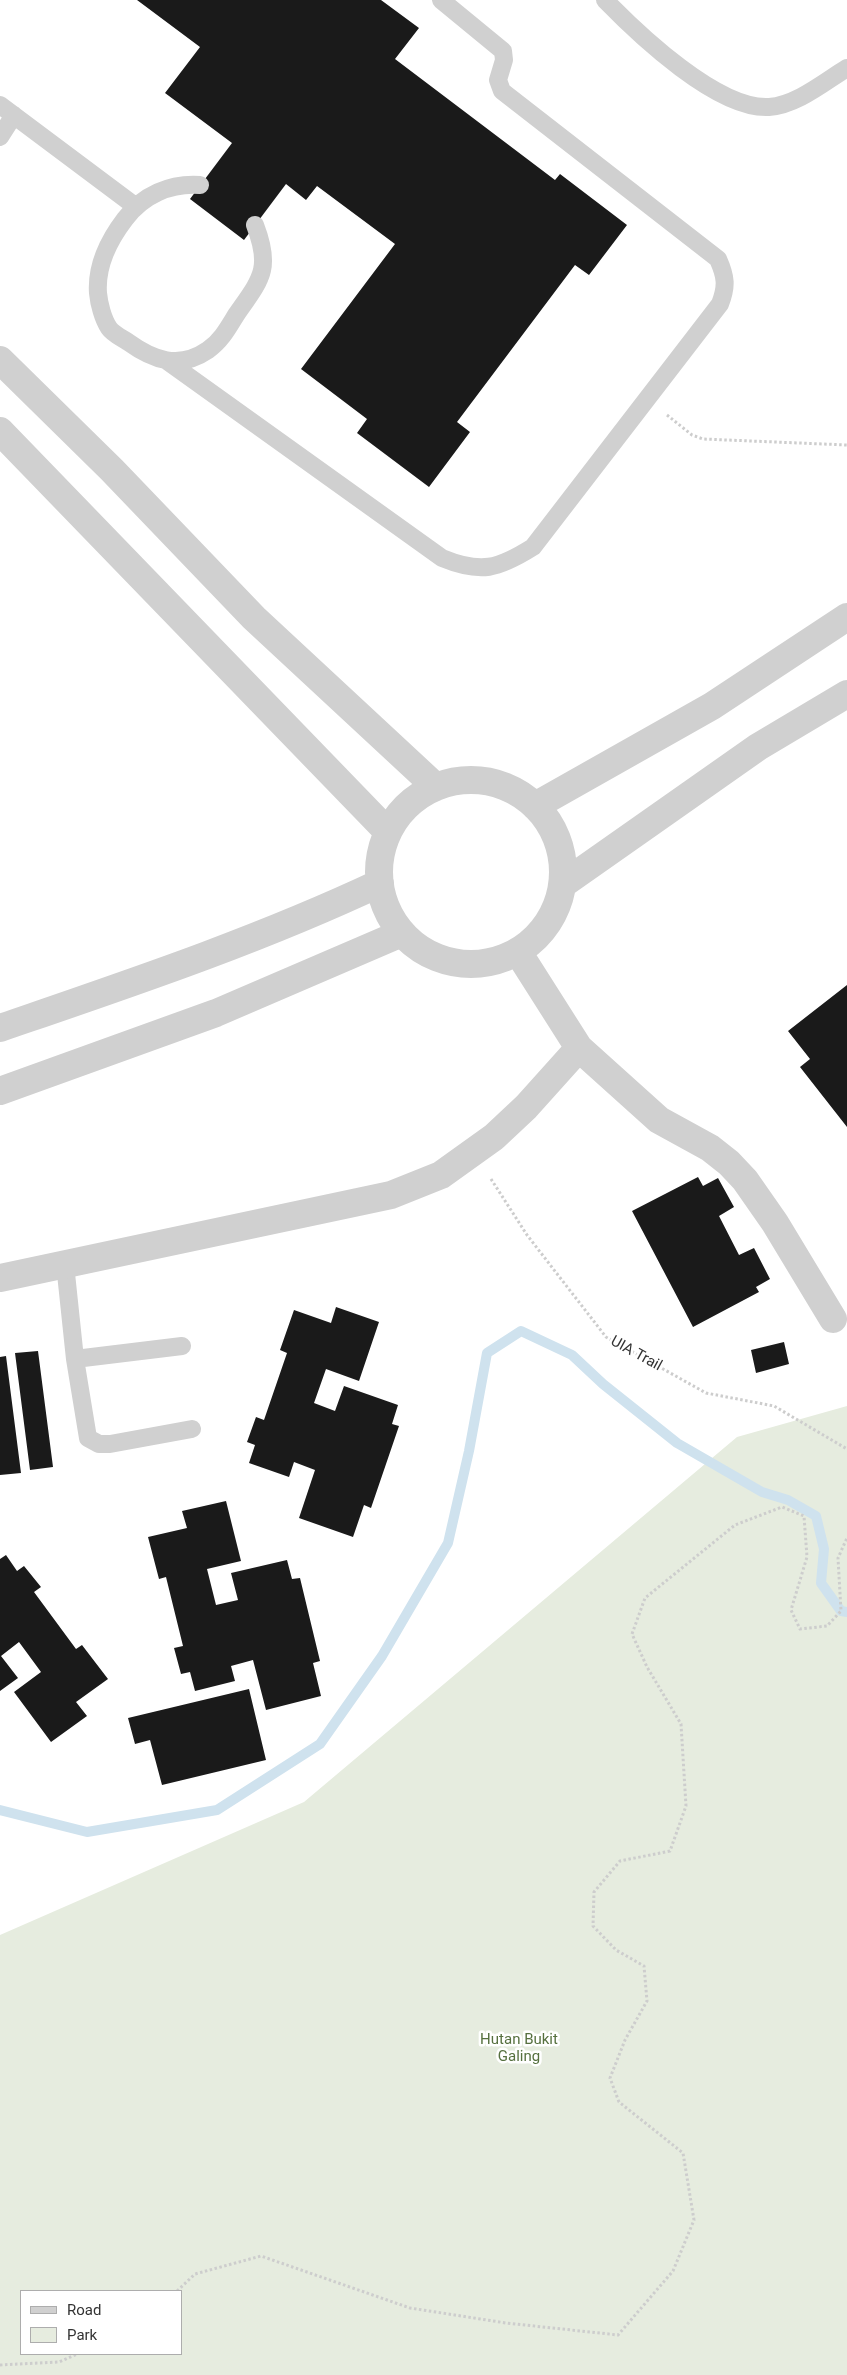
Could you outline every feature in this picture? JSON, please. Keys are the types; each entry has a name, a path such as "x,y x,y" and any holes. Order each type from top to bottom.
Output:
{"street":[{"path":"0,360 112,470 254,618 436,787"},
{"path":"0,431 388,832"},
{"path":"535,806 712,706 847,617"},
{"path":"563,884 758,747 847,694"},
{"path":"477,780 498,785 518,793 535,806 548,823 558,842 563,862 563,884 558,904 549,923 535,939 518,952 499,961 478,964 457,963 436,958 418,948 402,933 391,918 380,883 380,857 388,832 400,813 416,798 436,787 456,782 477,780"},
{"path":"0,1028 197,958 316,913 380,883"},
{"path":"0,1091 216,1013 402,933"},
{"path":"518,952 579,1048 659,1120 710,1148 746,1180 833,1320"},
{"path":"0,1278 391,1195 441,1175 494,1137 526,1108 579,1048"}],"lane":[{"path":"167,361 442,558 465,568 491,567 511,561 533,547 720,304 726,290 725,276 718,260 502,91 498,80 504,60 503,51 442,0"},
{"path":"605,0 666,57 714,90 743,103 768,107 791,102 847,68"},
{"path":"0,137 7,110 135,206"},
{"path":"200,185 184,184 167,188 150,196 135,206 110,240 103,258 98,292 101,310 110,330 147,356 167,361 189,359 207,351 219,340 258,283 265,257 255,225"},
{"path":"65,1264 75,1359 88,1438 94,1443 110,1444 192,1430"},
{"path":"75,1359 182,1346"}],"path":[{"path":"647,398 692,435 703,439 847,445"},
{"name":"UIA Trail","path":"473,1151 527,1235 606,1337 706,1393 774,1406 847,1448"},
{"path":"178,2290 195,2274 261,2256 410,2308 515,2324 618,2335 673,2271 694,2220 683,2153 619,2102 610,2078 625,2040 647,2001 644,1966 616,1950 593,1926 594,1892 620,1861 670,1850 686,1806 681,1724 647,1667 632,1634 645,1598 735,1526 782,1507 804,1516 807,1556 790,1610 800,1629 827,1626 841,1611 838,1558 847,1538"},
{"path":"0,2365 58,2362 74,2355"}],"green space":[{"name":"Hutan Bukit Galing","path":"847,1406 847,2375 0,2375 0,1935 304,1802 737,1437"}],"building":[{"path":"137,0 381,0 419,28 395,59 555,180 560,174 627,225 589,275 575,265 457,422 470,432 429,487 357,433 367,419 301,369 395,244 317,186 306,200 286,184 244,240 190,199 232,143 165,93 200,47"},
{"path":"847,985 847,1127 800,1067 810,1059 788,1031"},
{"path":"698,1177 703,1186 718,1178 734,1207 719,1216 739,1255 754,1248 770,1279 756,1287 759,1292 693,1327 632,1211"},
{"path":"336,1307 379,1322 359,1381 326,1369 314,1403 335,1411 344,1386 398,1405 392,1424 399,1426 371,1508 364,1505 353,1537 299,1518 315,1470 294,1462 289,1477 249,1463 255,1445 247,1442 256,1417 264,1420 287,1353 280,1350 294,1310 331,1323"},
{"path":"784,1342 789,1364 756,1373 751,1350"},
{"path":"38,1351 53,1467 30,1470 15,1353"},
{"path":"6,1356 21,1473 0,1475 0,1357"},
{"path":"226,1501 241,1561 207,1569 216,1605 238,1600 231,1573 287,1560 292,1579 300,1578 320,1661 313,1663 321,1696 266,1710 253,1660 231,1666 235,1681 195,1691 190,1672 181,1674 174,1648 183,1646 166,1577 159,1579 148,1537 187,1528 182,1511"},
{"path":"6,1555 17,1571 24,1566 41,1587 34,1592 76,1649 82,1645 108,1679 76,1702 87,1716 51,1742 14,1692 41,1672 19,1642 1,1656 18,1678 0,1691 0,1559"},
{"path":"249,1689 266,1760 162,1785 150,1740 135,1744 128,1718"}],"waterway":[{"path":"0,1810 87,1832 217,1810 320,1744 382,1656 448,1543 469,1451 487,1353 521,1331 572,1355 603,1384 677,1443 762,1492 788,1500 816,1516 824,1549 821,1583 841,1611 847,1612"}]}
